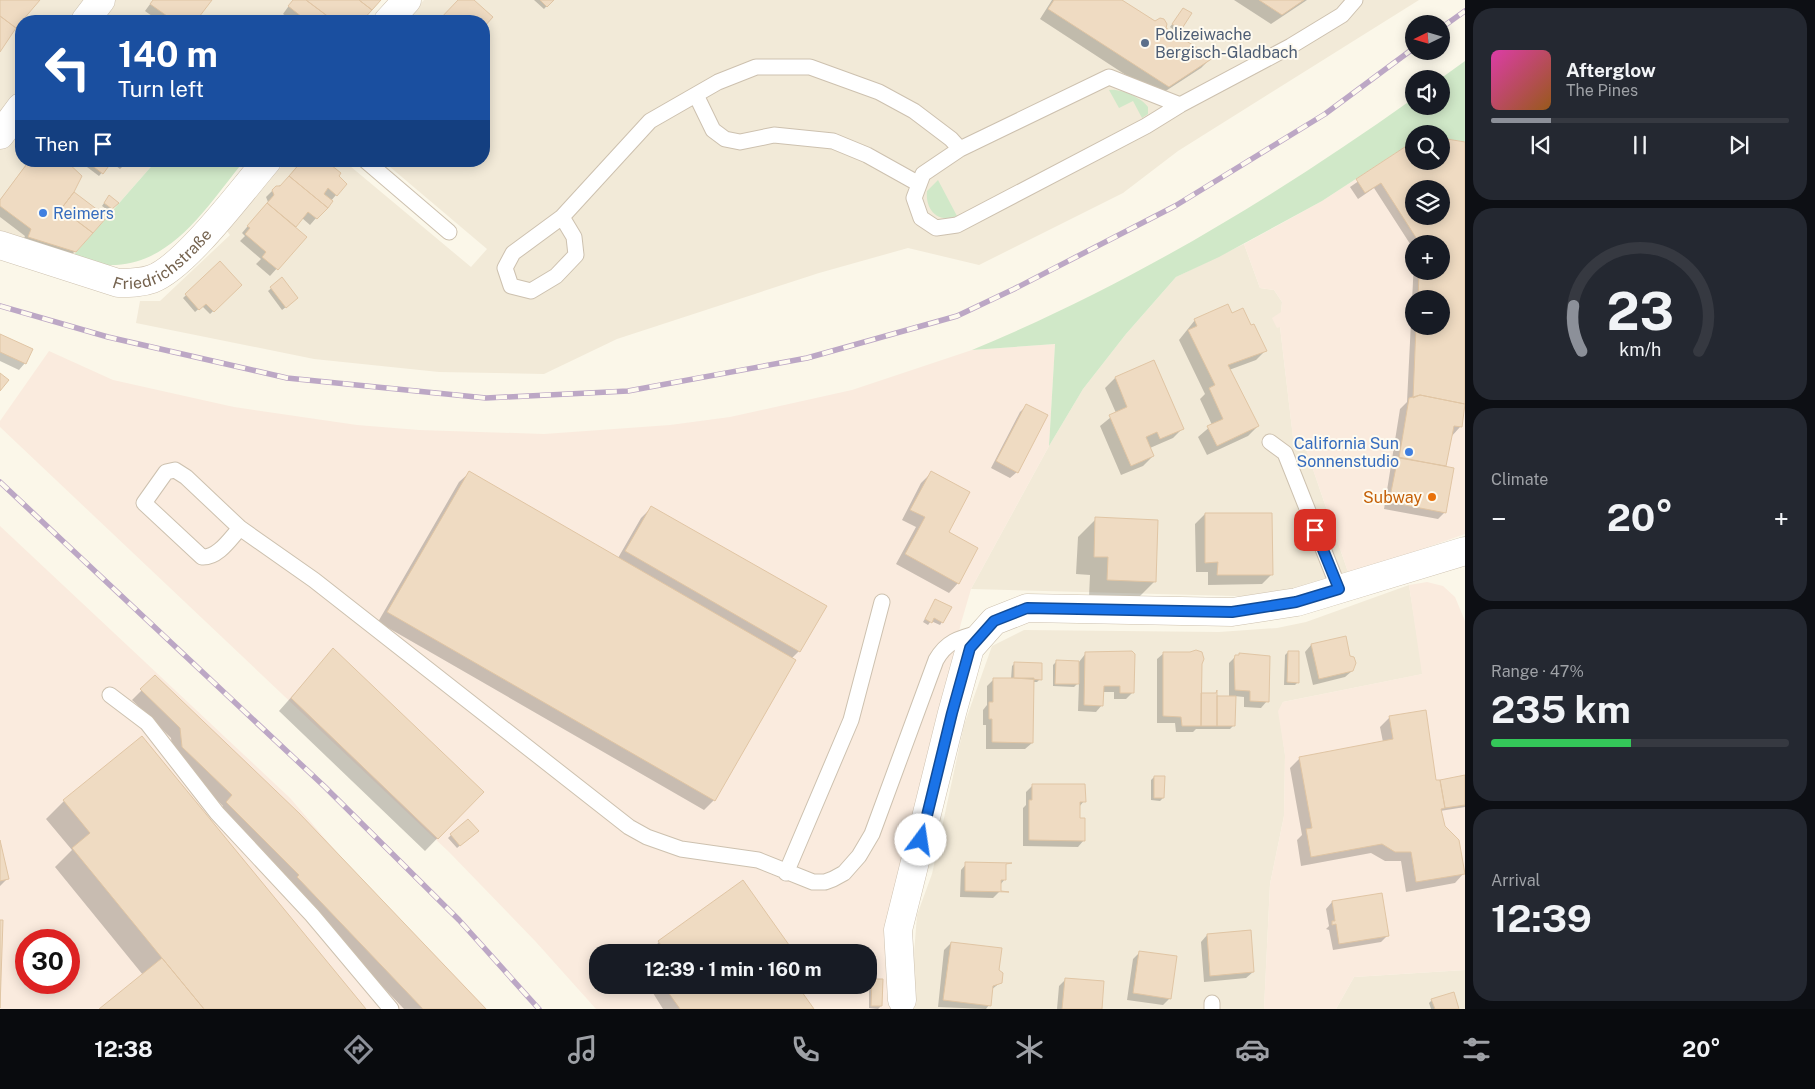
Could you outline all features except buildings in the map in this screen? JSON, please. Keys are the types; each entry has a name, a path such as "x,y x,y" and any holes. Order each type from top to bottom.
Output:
{"street":[{"path":"90,15 101,0"},
{"path":"393,15 407,0"},
{"path":"2,129 15,114"},
{"name":"Friedrichstraße","path":"0,245 118,283 135,284 154,279 172,267 190,250 262,167"},
{"path":"902,1000 898,930 970,648 994,621 1027,608 1232,612 1296,602 1465,550"}],"lane":[{"path":"1180,105 1108,76 960,150 923,174 914,198 921,218 936,228 957,225 1146,126 1180,105 1308,36 1342,15 1355,0"},
{"path":"562,217 574,237 576,255 556,276 531,291 511,286 505,268 513,253 562,217 650,121 718,82 756,67 810,67 879,92 914,111 951,139 960,150"},
{"path":"696,95 713,130 725,139 740,142 774,135 833,141 867,155 920,184"},
{"path":"373,167 448,232"},
{"path":"1270,442 1285,453 1339,589"},
{"path":"240,528 216,554 208,557 202,556 144,503 166,472 175,470 240,528 314,580 629,827 647,838 681,849 750,858 813,882 825,882 844,873 859,856 869,840 936,660 942,649 954,641 985,631"},
{"path":"786,873 851,720 882,602"},
{"path":"110,695 147,723 217,813 312,915 391,1009"}],"shaded area":[{"path":"0,0 381,0 367,15 15,15 15,167 151,167 69,260 0,237"},
{"path":"424,0 1419,0 1178,151 1123,193 979,265 908,248 819,273 617,339 544,374 439,372 314,359 136,323 140,301 160,301 230,235 227,231 281,167 351,167 471,267 487,249 390,167 490,167 490,15 410,15"},
{"path":"1450,140 1465,142 1465,534 1349,575 1302,437 1293,438 1280,327 1277,328 1272,318 1281,312 1282,302 1274,290 1260,288 1244,244 1322,201 1405,147 1405,170 1450,170"},
{"path":"1244,244 1260,288 1274,290 1282,302 1280,327 1293,437 1302,437 1349,575 1274,597 971,589 1049,446 1083,389 1126,334 1176,277"},
{"path":"1055,344 1049,446 971,589 961,623 896,902 890,959 892,1009 596,1009 536,942 449,852 0,427 0,421 49,351 113,380 234,407 357,425 419,430 544,434 670,425 730,417 852,390 972,350"},
{"path":"0,526 290,798 340,856 487,1009 0,1009"},
{"path":"1427,582 1443,586 1455,597 1465,621 1465,970 1354,977 1336,1009 1264,1009 1270,884 1284,816 1285,755 1278,711 1283,702 1422,674 1409,585"},
{"path":"1409,585 1423,674 1283,702 1279,711 1285,755 1284,816 1270,884 1264,1009 1216,1009 1215,998 1204,999 1204,1009 914,1009 913,967 917,915 932,874 964,725 992,646 1024,630 1219,632 1277,628 1306,622"},
{"path":"1465,970 1465,1009 1336,1009 1354,977"}],"green space":[{"path":"1465,61 1465,142 1450,140 1450,125 1405,125 1405,147 1322,201 1219,257 1176,277 1126,334 1083,389 1049,446 1055,344 972,350 1088,297 1200,237 1308,170 1405,104 1405,115 1450,115 1450,72"},
{"path":"1109,90 1125,92 1136,97 1148,107 1148,114 1142,118 1133,101 1119,108"},
{"path":"151,167 239,167 189,227 173,242 156,253 137,261 116,265 99,264 71,258"},
{"path":"938,180 957,216 950,218 939,217 934,214 928,204 927,191"}],"railway":[{"path":"1450,22 1465,11"},
{"path":"0,306 108,337 287,378 486,398 628,391 807,358 957,316 1014,289 1175,206 1325,114 1405,55"},
{"path":"0,482 325,787 459,920 539,1009"}],"place":[{"name":"Polizeiwache Bergisch-Gladbach","path":"1145,43"},
{"name":"Reimers","path":"43,213"},
{"name":"California Sun Sonnenstudio","path":"1409,452"},
{"name":"Subway","path":"1432,497"}],"route":[{"path":"921,840 970,648 994,621 1027,608 1232,612 1296,602 1339,589 1315,530"}]}
